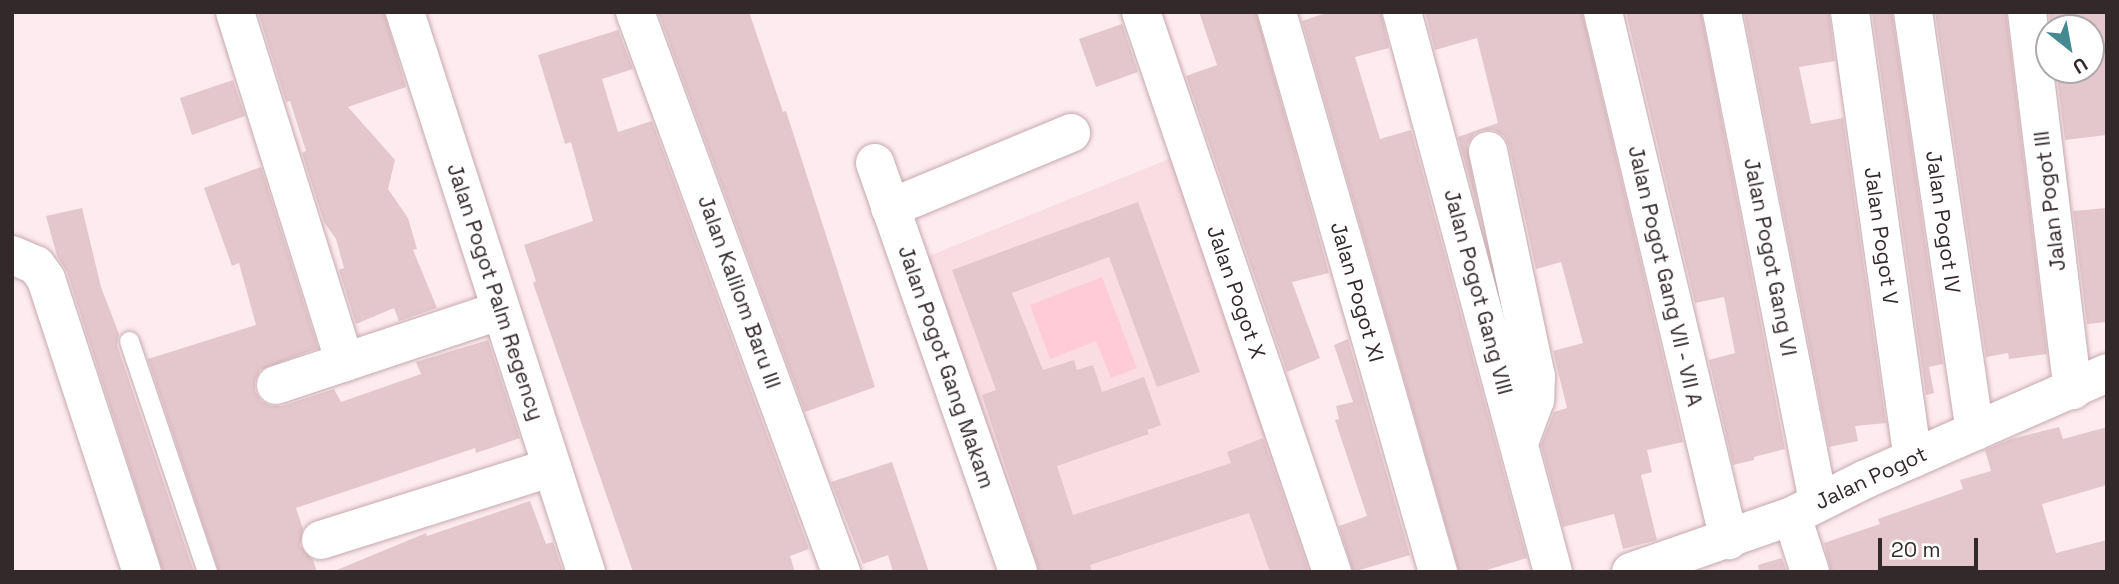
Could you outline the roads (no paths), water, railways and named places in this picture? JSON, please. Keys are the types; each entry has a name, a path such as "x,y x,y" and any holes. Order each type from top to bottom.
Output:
{"street":[{"path":"235,12 345,362"},
{"name":"Jalan Pogot Palm Regency","path":"405,12 586,572"},
{"name":"Jalan Kalilom Baru III","path":"635,12 841,572"},
{"name":"Jalan Pogot X","path":"1142,12 1332,572"},
{"name":"Jalan Pogot XI","path":"1277,12 1438,572"},
{"name":"Jalan Pogot Gang VIII","path":"1402,12 1553,572"},
{"name":"Jalan Pogot Gang VII - VII A","path":"1602,12 1728,540"},
{"name":"Jalan Pogot Gang VI","path":"1722,12 1805,509 1810,572"},
{"name":"Jalan Pogot V","path":"1850,12 1913,459"},
{"name":"Jalan Pogot IV","path":"1913,12 1975,430"},
{"name":"Jalan Pogot III","path":"2027,12 2073,390"},
{"path":"891,208 1071,133"},
{"path":"1488,151 1536,376 1535,400 1519,443"},
{"name":"Jalan Pogot Gang Makam","path":"875,163 1018,572"},
{"path":"12,255 36,265 46,279 142,572"},
{"path":"276,385 501,310"},
{"name":"Jalan Pogot","path":"1631,572 1684,564 1728,540 1805,509 1975,430 2073,390 2107,373"},
{"path":"321,540 552,467"}],"lane":[{"path":"129,341 207,572"}]}
